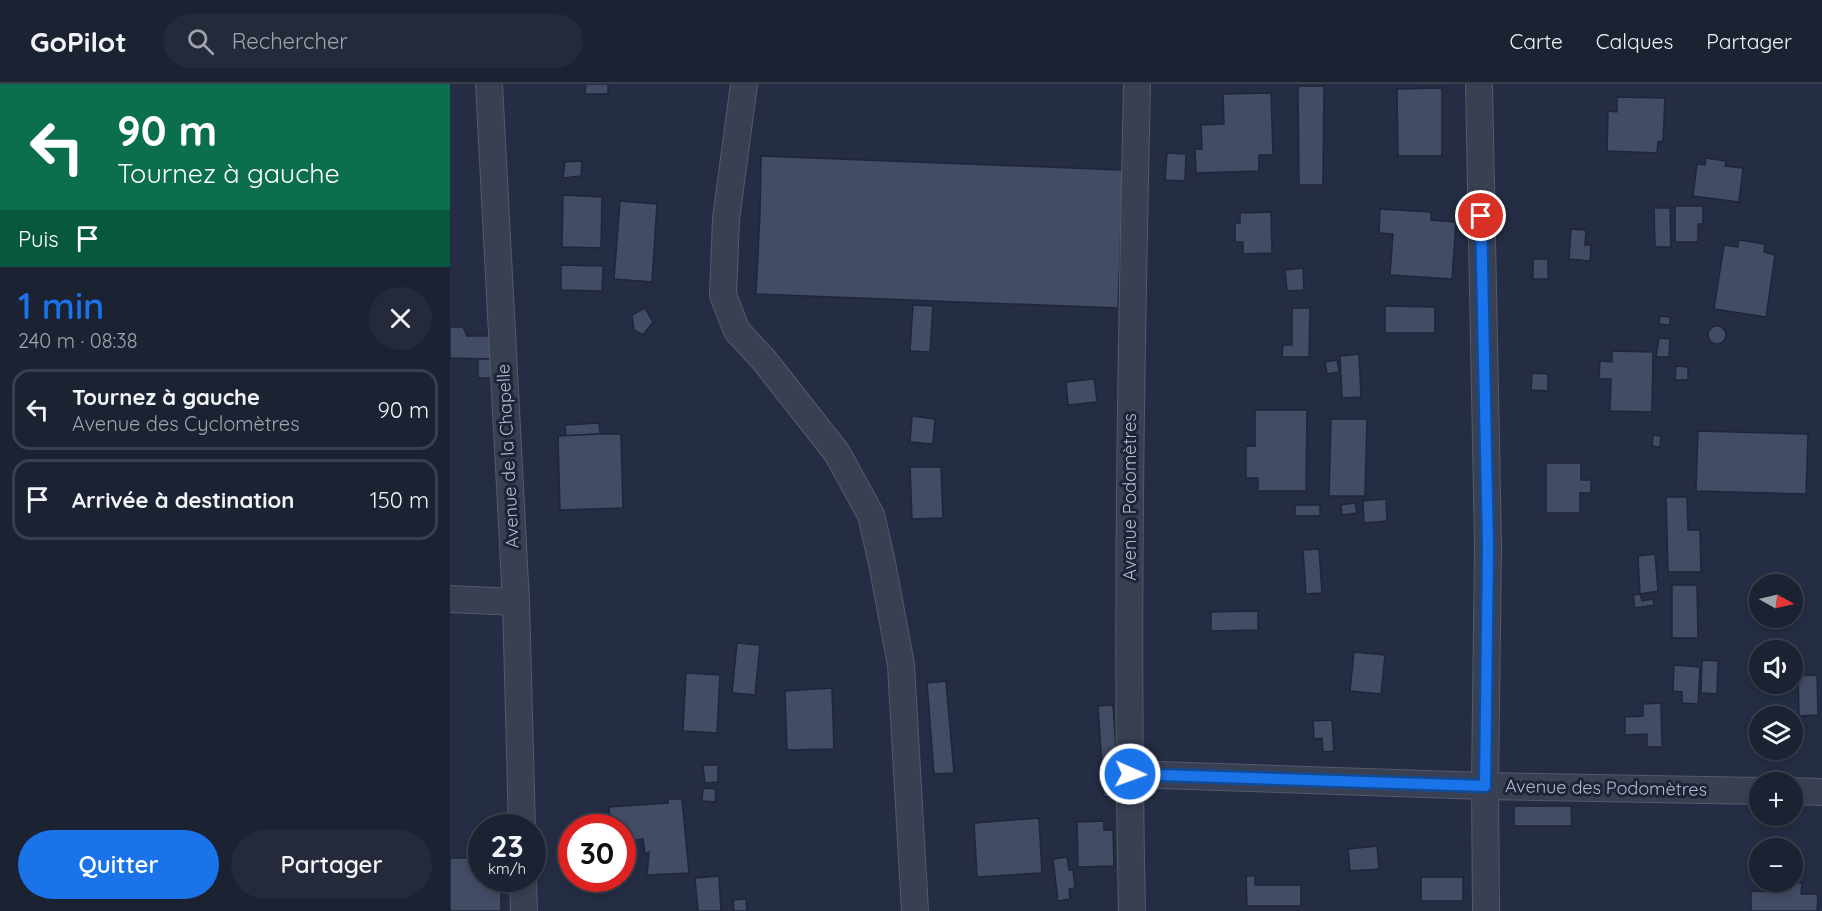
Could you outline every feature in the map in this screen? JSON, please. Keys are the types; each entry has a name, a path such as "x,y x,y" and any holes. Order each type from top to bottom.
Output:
{"street":[{"name":"Avenue de la Chapelle","path":"489,84 516,602 522,814"},
{"path":"744,84 726,219 723,295 737,331 764,360 837,453 871,515 901,665 915,911"},
{"name":"Avenue Podomètres","path":"1132,911 1131,364 1137,84"},
{"path":"1479,84 1488,546 1486,911"},
{"path":"450,599 516,602"},
{"name":"Avenue des Podomètres","path":"1130,774 1485,786 1749,791"},
{"path":"1803,791 1822,792"},
{"path":"523,892 524,911"}],"building":[{"path":"586,84 608,84 608,94 585,94"},
{"path":"1298,86 1324,86 1323,185 1299,185"},
{"path":"1442,88 1442,156 1398,156 1397,89"},
{"path":"1271,93 1273,155 1259,155 1259,171 1196,173 1195,149 1202,149 1201,125 1224,124 1223,94"},
{"path":"1617,97 1665,98 1663,141 1658,142 1657,153 1607,151 1608,111 1617,112"},
{"path":"1167,153 1186,154 1185,181 1165,180"},
{"path":"761,156 1123,170 1118,308 756,294"},
{"path":"1706,158 1726,161 1725,166 1743,168 1739,202 1693,196 1697,164 1705,165"},
{"path":"582,161 581,176 563,178 565,162"},
{"path":"563,195 602,197 601,248 562,247"},
{"path":"620,201 657,204 652,282 614,279"},
{"path":"1675,206 1703,206 1703,224 1698,224 1698,242 1675,242"},
{"path":"1654,208 1670,208 1671,247 1655,247"},
{"path":"1380,209 1431,212 1431,220 1456,222 1452,279 1390,275 1393,234 1379,233"},
{"path":"1271,212 1272,253 1243,254 1243,242 1235,242 1235,223 1240,223 1240,213"},
{"path":"1571,229 1586,230 1585,245 1591,245 1590,261 1569,259"},
{"path":"1739,240 1765,244 1764,252 1775,255 1766,317 1714,309 1724,245 1738,247"},
{"path":"1533,259 1548,259 1548,279 1533,279"},
{"path":"561,265 603,266 602,291 561,290"},
{"path":"1303,268 1304,290 1287,291 1285,270"},
{"path":"913,305 933,306 930,352 910,351"},
{"path":"1385,306 1435,307 1435,333 1385,333"},
{"path":"645,308 653,322 643,335 634,330 632,315"},
{"path":"1292,308 1310,308 1309,357 1282,357 1283,345 1292,345"},
{"path":"1660,316 1670,317 1670,325 1659,324"},
{"path":"1717,326 1723,329 1726,335 1723,341 1717,344 1711,341 1708,335 1711,329"},
{"path":"450,327 463,327 467,336 492,336 491,359 450,358"},
{"path":"1659,338 1670,339 1669,357 1656,357"},
{"path":"1612,351 1653,352 1652,412 1610,411 1611,379 1599,379 1600,361 1612,362"},
{"path":"1359,354 1361,397 1342,398 1340,356"},
{"path":"478,359 496,359 496,378 478,378"},
{"path":"1337,360 1339,372 1327,374 1325,362"},
{"path":"1676,366 1688,367 1688,380 1675,380"},
{"path":"1532,373 1548,374 1548,391 1531,390"},
{"path":"1094,379 1097,402 1068,405 1066,382"},
{"path":"1255,410 1307,410 1306,491 1258,491 1258,478 1246,478 1246,446 1255,446"},
{"path":"912,416 935,419 933,444 910,442"},
{"path":"1331,419 1367,419 1365,496 1329,496"},
{"path":"599,423 600,434 566,436 565,425"},
{"path":"1698,431 1808,434 1806,494 1696,491"},
{"path":"621,434 623,508 560,510 558,436"},
{"path":"1653,435 1661,436 1660,447 1652,446"},
{"path":"1546,463 1581,463 1581,480 1591,480 1591,493 1580,493 1580,513 1546,513"},
{"path":"910,467 941,467 943,518 912,519"},
{"path":"1666,497 1687,497 1688,530 1700,530 1701,572 1668,572"},
{"path":"1386,499 1387,521 1364,523 1363,501"},
{"path":"1355,503 1357,513 1342,515 1341,505"},
{"path":"1295,505 1320,505 1320,516 1295,516"},
{"path":"1319,549 1322,593 1306,594 1303,550"},
{"path":"1655,554 1658,591 1640,594 1638,556"},
{"path":"1672,585 1697,585 1698,638 1672,638"},
{"path":"1640,594 1642,601 1653,599 1654,605 1635,608 1633,595"},
{"path":"1258,611 1258,630 1211,631 1211,612"},
{"path":"737,643 760,645 755,695 732,693"},
{"path":"1354,652 1385,655 1381,694 1350,691"},
{"path":"1702,660 1718,661 1717,694 1701,693"},
{"path":"1674,665 1700,667 1698,704 1682,703 1682,692 1673,691"},
{"path":"686,673 720,675 717,733 683,731"},
{"path":"1817,675 1818,715 1803,716 1803,706 1799,706 1798,694 1803,694 1803,676"},
{"path":"946,681 954,773 934,774 927,683"},
{"path":"832,688 834,749 787,750 785,691"},
{"path":"1661,703 1662,747 1647,747 1647,734 1625,735 1625,717 1643,716 1643,704"},
{"path":"1113,705 1119,795 1104,797 1098,706"},
{"path":"1332,720 1334,751 1323,752 1322,738 1314,739 1313,721"},
{"path":"703,765 718,765 718,782 705,783"},
{"path":"703,788 716,789 715,802 702,801"},
{"path":"668,799 682,799 689,873 647,875 649,852 645,854 643,839 636,840 636,814 610,814 609,807 668,803"},
{"path":"1514,806 1571,806 1572,826 1514,826"},
{"path":"1039,818 1042,873 977,877 974,823"},
{"path":"1104,821 1104,830 1113,830 1114,866 1078,867 1077,822"},
{"path":"1377,846 1379,869 1350,871 1348,849"},
{"path":"1067,857 1069,870 1073,870 1075,888 1069,889 1070,899 1058,901 1053,859"},
{"path":"450,858 468,858 468,892 501,892 501,911 450,911"},
{"path":"719,876 721,911 698,911 695,878"},
{"path":"1246,876 1255,876 1255,885 1301,885 1301,906 1247,906"},
{"path":"1421,877 1463,877 1463,901 1421,901"},
{"path":"1751,892 1818,894 1817,911 1751,911"},
{"path":"746,899 747,911 734,911 733,900"}],"route":[{"path":"1130,774 1485,786 1488,546 1481,216"}]}
